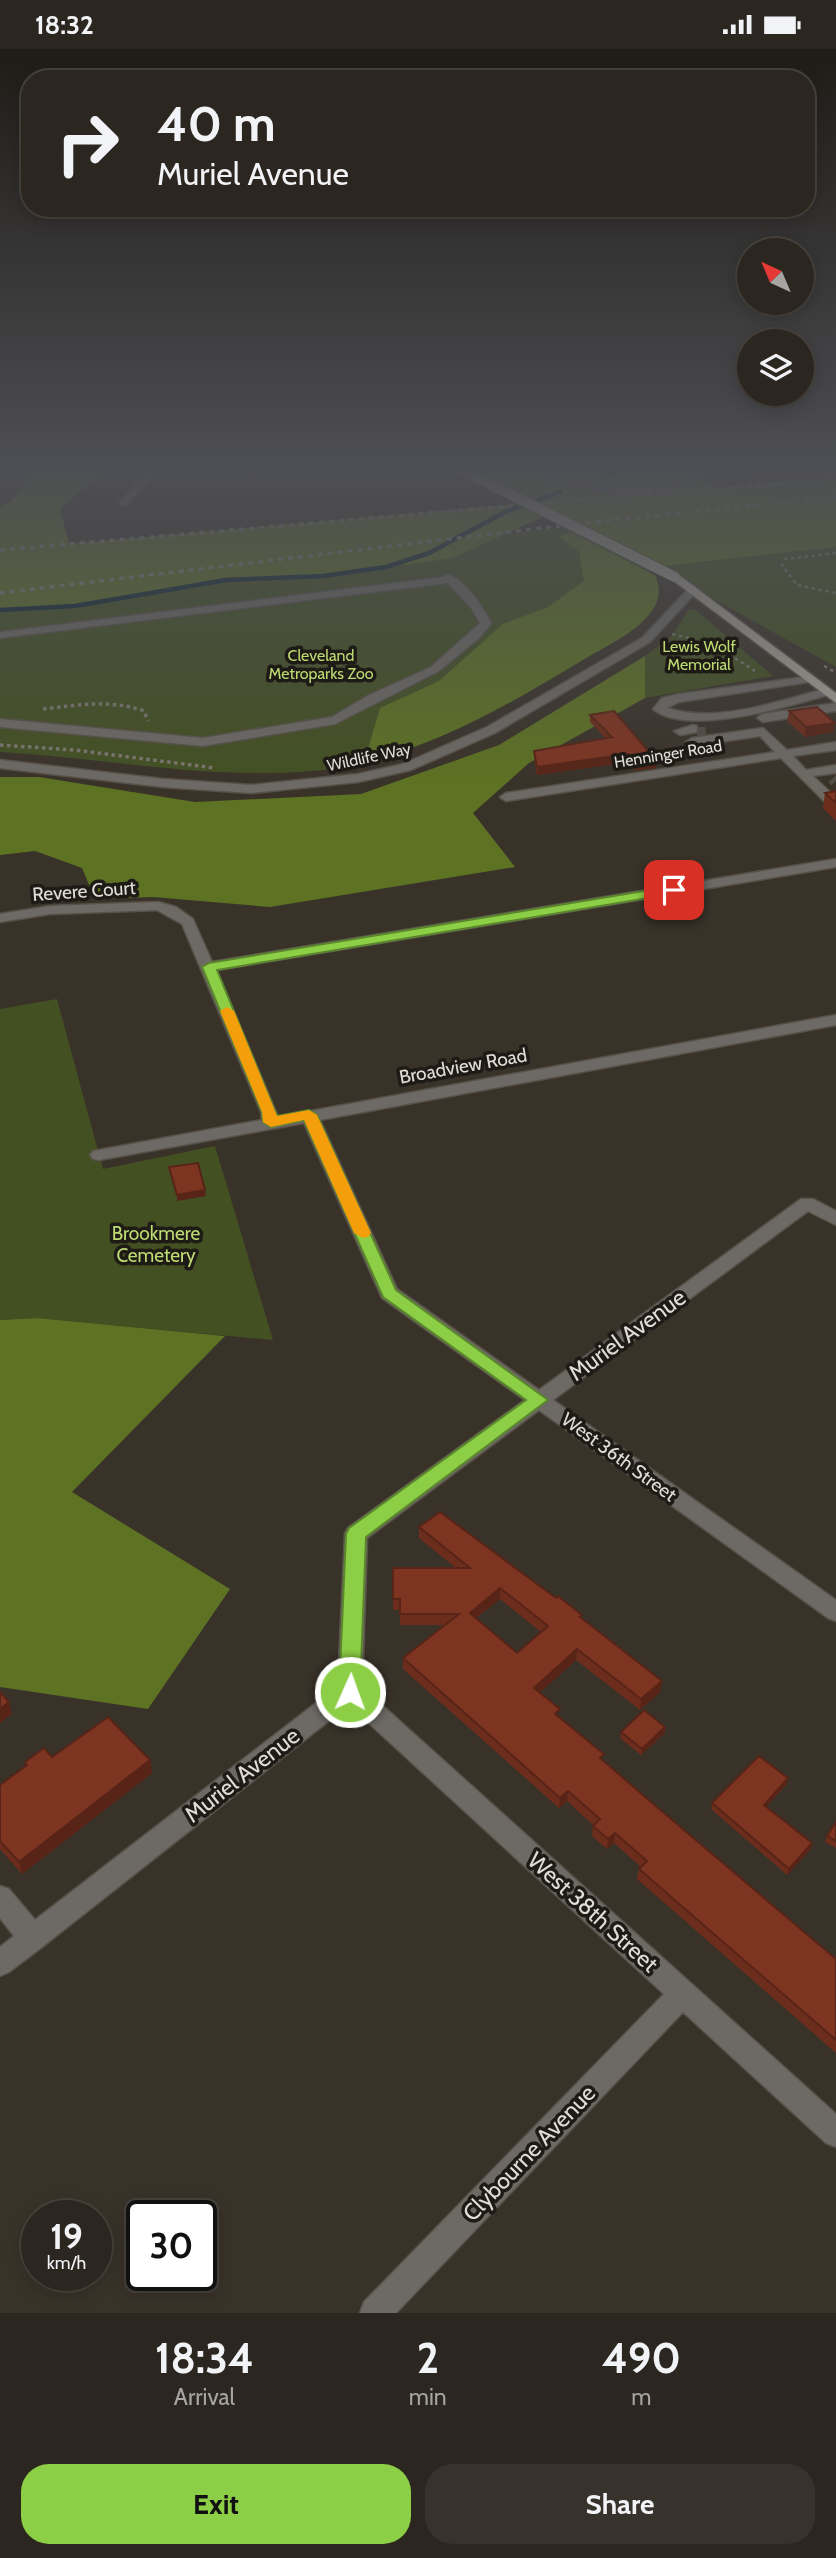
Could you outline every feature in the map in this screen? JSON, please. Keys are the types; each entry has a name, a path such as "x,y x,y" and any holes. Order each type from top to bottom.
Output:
{"main road":[{"path":"667,574 694,589 834,698"}],"street":[{"path":"0,635 449,578 477,607 486,622 475,636 435,669 373,698 335,720 202,742 0,723"},
{"name":"Wildlife Way","path":"0,764 173,784 251,789 331,782 407,767 451,751 491,730 646,640 694,589"},
{"path":"659,709 666,701 679,698 811,679"},
{"path":"659,709 669,714 688,716 761,710 834,698"},
{"path":"694,733 718,725 807,711 834,698"},
{"path":"659,709 694,733 713,765"},
{"path":"751,720 782,754 829,798 836,797"},
{"path":"694,733 763,732"},
{"path":"830,746 836,757"},
{"name":"Henninger Road","path":"506,797 830,746"},
{"path":"803,774 831,772"},
{"path":"271,1122 209,967 836,863"},
{"name":"Revere Court","path":"0,918 50,911 137,906 171,910 188,922 209,967"},
{"name":"Broadview Road","path":"99,1155 836,1020"},
{"name":"West 36th Street","path":"309,1115 389,1293 836,1612"},
{"name":"Muriel Avenue","path":"0,1963 350,1692 356,1534 807,1203 836,1219"},
{"name":"West 38th Street","path":"350,1692 836,2133"},
{"path":"0,1898 33,1938"},
{"name":"Clybourne Avenue","path":"375,2313 683,1993"}],"path":[{"path":"788,574 797,585 836,593"},
{"path":"679,636 697,640 699,645"},
{"path":"693,656 699,645"},
{"path":"699,645 721,649 752,671"},
{"path":"37,710 100,702 128,704 138,708"}],"green space":[{"path":"0,574 340,574 225,580 75,606 0,610"},
{"name":"Cleveland Metroparks Zoo","path":"199,574 651,574 658,584 659,592 652,610 628,633 528,692 450,732 387,756 357,764 312,771 273,773 195,771 0,752 0,599"},
{"path":"583,574 651,574 656,576 658,599 646,619 630,632 479,719 423,744 364,762 380,708 439,681 503,624 548,607 584,581"},
{"path":"668,574 836,574 836,667"},
{"name":"Lewis Wolf Memorial","path":"689,609 697,611 773,676 645,698 645,656 671,637"},
{"path":"645,656 645,698 529,763 473,813 515,867 270,907 153,897 95,899 82,868 35,851 0,855 0,777 39,777 195,802 361,794 499,745"},
{"name":"Brookmere Cemetery","path":"57,999 103,1169 215,1146 273,1340 37,1318 0,1320 0,1009"},
{"path":"37,1318 225,1336 72,1492 230,1589 148,1709 0,1687 0,1320"}],"building":[{"path":"817,707 835,723 806,727 789,711"},
{"path":"614,711 656,760 637,763 628,754 537,767 534,751 612,737 590,715"},
{"path":"836,791 836,803 825,793"},
{"path":"198,1163 205,1190 177,1195 169,1167"},
{"path":"440,1512 556,1598 558,1596 582,1615 580,1617 662,1681 641,1699 577,1649 534,1688 560,1709 555,1714 604,1754 600,1758 836,1959 836,2040 639,1869 647,1861 615,1833 608,1839 593,1826 600,1819 568,1791 560,1798 403,1658 459,1614 400,1614 400,1599 393,1599 393,1568 470,1568 419,1527","holes":["500,1588 548,1626 517,1653 470,1613"]},
{"path":"0,1692 9,1702 0,1709"},
{"path":"644,1710 665,1727 642,1749 621,1732"},
{"path":"108,1717 150,1760 19,1862 0,1841 0,1785 44,1748 52,1757"},
{"path":"759,1756 788,1778 764,1805 812,1843 789,1869 712,1803"},
{"path":"836,1822 836,1841 827,1836"}],"waterway":[{"path":"0,610 75,606 226,580 339,574"}],"tunnel":[{"path":"697,734 706,733"},
{"path":"833,778 836,781"}],"railway":[{"path":"0,593 161,574"}],"slow traffic":[{"path":"227,1011 271,1122 309,1115 363,1233"}],"route":[{"path":"350,1692 356,1534 539,1400 389,1293 309,1115 271,1122 209,967 674,890"}]}
